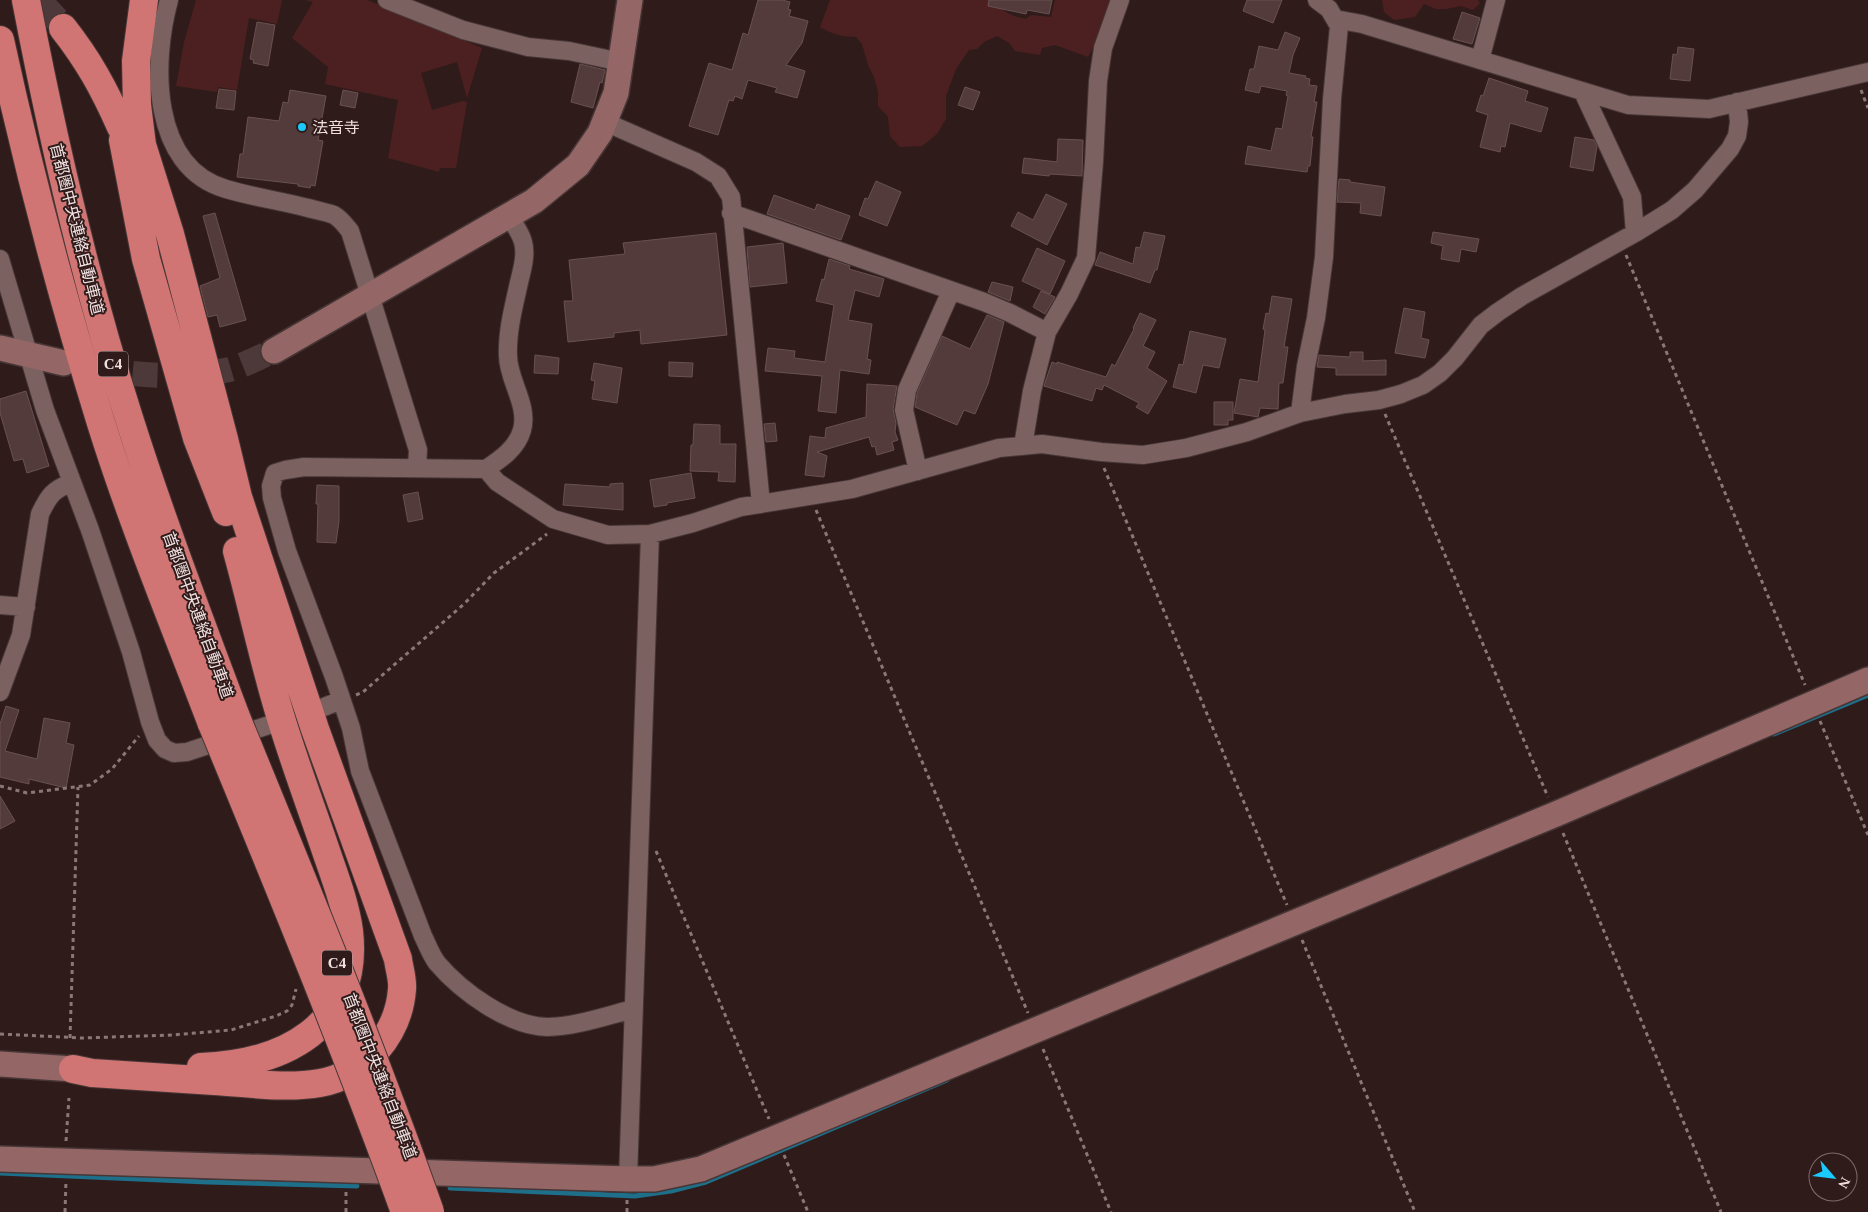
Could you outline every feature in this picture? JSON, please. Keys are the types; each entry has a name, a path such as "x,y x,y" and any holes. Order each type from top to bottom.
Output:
{"highway":[{"name":"首都圏中央連絡自動車道","path":"26,0 62,177 97,310 129,418 166,528 224,721 319,984 405,1212"},
{"path":"72,1068 90,1066 144,1068 207,1067 247,1062 289,1048 316,1031 336,1004 347,974 350,952 349,934 343,902 284,730 224,503 197,438 148,268 121,127 123,36 129,0"},
{"path":"72,1068 92,1073 253,1083 297,1085 322,1083 345,1075 367,1061 378,1048 395,1021 402,988 398,959 315,728 238,497 170,234 142,145 136,83 138,38 144,0"},
{"path":"63,28 82,52 104,89 121,127"},
{"name":"首都圏中央連絡自動車道","path":"0,40 18,123 50,251 102,424 141,537 346,985 430,1212"},
{"path":"0,89 18,123"}],"street":[{"path":"169,0 160,55 160,89 163,115 169,136 179,155 194,171 207,181 224,189 326,213 342,221 350,232 418,450 417,467"},
{"path":"387,0 463,30 528,47 569,51 621,62"},
{"path":"274,351 534,201 578,165 600,133 616,93 630,0"},
{"path":"1023,446 1032,391 1047,332 1069,294 1086,258 1098,81 1103,48 1120,0"},
{"path":"1300,413 1324,257 1332,99 1339,26 1330,9 1317,0"},
{"path":"1480,60 1496,0"},
{"path":"1335,19 1362,24 1628,105 1666,108 1710,108 1868,72"},
{"path":"1583,92 1632,197 1627,237"},
{"path":"486,469 497,482 553,519 608,536 650,534 693,523 741,507 852,489 999,448 1042,444 1101,452 1143,455 1186,448 1247,432 1300,413 1345,404 1379,400 1401,394 1423,384 1440,373 1455,358 1481,325 1498,312 1522,296 1672,210 1695,190 1730,149 1737,136 1739,122 1737,102"},
{"path":"605,122 696,162 718,176 731,197 761,504"},
{"path":"732,212 1010,312 1047,332"},
{"path":"508,216 518,229 524,243 524,258 512,312 508,356 510,371 521,407 522,429 510,451 486,469 304,467 285,470 275,473 271,486 272,498 287,551 351,728 360,771 423,936 436,962 464,989 494,1010 520,1022 547,1027 580,1022 633,1009"},
{"path":"0,259 45,410 131,652 150,722 157,740 165,749 174,753 200,749 270,725"},
{"path":"918,471 904,410 907,390 951,291"},
{"path":"0,348 64,363"},
{"path":"0,692 21,635 40,514 49,496 58,488 72,482"},
{"path":"628,1179 650,534"},
{"path":"0,605 26,607"},
{"path":"0,1159 66,1172 654,1179 701,1169 1868,680"},
{"path":"324,707 341,700"},
{"path":"0,1064 72,1068"}],"path":[{"path":"1627,237 1813,704 1868,835"},
{"path":"1101,452 1102,463 1415,1212"},
{"path":"810,496 1111,1212"},
{"path":"341,700 363,692 464,604 494,573 547,535 553,519"},
{"path":"0,786 27,793 90,785 112,769 150,722"},
{"path":"70,1038 78,787"},
{"path":"656,849 808,1212"},
{"path":"0,1034 70,1038 172,1035 231,1030 276,1016 287,1010 292,1005 296,988"},
{"path":"65,1212 69,1098"},
{"path":"346,1190 346,1212"}],"shaded area":[{"path":"196,0 282,0 277,24 249,18 237,90 218,87 217,92 176,86 184,42"},
{"path":"305,0 367,0 482,48 467,98 457,62 421,73 432,110 463,101 467,102 456,168 440,168 439,172 388,158 398,100 325,84 328,67 292,38 313,2"},
{"path":"830,0 992,0 1007,13 1026,19 1031,15 1051,17 1055,0 1112,0 1088,57 1055,45 1042,48 1040,55 1015,51 1009,43 997,36 984,42 977,49 969,50 956,69 946,96 946,119 937,134 922,146 900,147 890,136 888,117 878,106 878,92 862,44 856,37 837,35 820,27"},
{"path":"1382,0 1478,0 1480,3 1473,10 1461,6 1436,9 1424,4 1415,17 1394,20 1384,12"}],"building":[{"path":"758,0 790,2 788,9 791,10 789,16 808,21 802,43 786,65 805,71 797,98 775,92 777,88 748,80 742,99 735,96 733,101 729,100 718,135 689,126 709,63 732,70 743,33 748,35"},
{"path":"989,0 1052,0 1049,14 1027,10 1026,14 988,6"},
{"path":"1247,0 1282,0 1273,23 1243,11"},
{"path":"1462,12 1480,18 1472,44 1453,39"},
{"path":"257,22 275,25 268,66 253,63 254,60 250,59"},
{"path":"1285,32 1300,38 1293,55 1289,73 1306,76 1305,78 1310,79 1309,85 1317,86 1314,102 1317,102 1311,137 1313,137 1310,166 1308,166 1307,172 1245,164 1248,146 1271,151 1276,128 1282,129 1288,96 1286,95 1287,91 1261,86 1259,93 1245,90 1250,69 1254,69 1259,46 1278,50"},
{"path":"1678,47 1694,49 1690,81 1670,79 1673,54 1677,55"},
{"path":"580,64 605,70 593,108 571,102"},
{"path":"1489,78 1528,91 1525,101 1548,108 1541,132 1510,123 1505,147 1501,146 1500,152 1480,147 1488,115 1476,111"},
{"path":"965,87 980,92 973,110 958,105"},
{"path":"219,89 236,91 234,110 216,108"},
{"path":"290,90 326,96 318,140 323,141 315,186 311,185 310,188 298,186 298,184 237,177 240,154 243,154 248,117 279,121 283,102 288,103"},
{"path":"343,90 358,93 355,108 340,105"},
{"path":"1575,137 1594,140 1597,146 1593,171 1570,167"},
{"path":"1058,139 1083,140 1082,176 1050,174 1049,176 1022,173 1024,158 1057,162"},
{"path":"1339,179 1385,187 1381,216 1360,213 1361,203 1337,202"},
{"path":"876,181 901,192 887,226 859,215 865,198 868,199"},
{"path":"1046,194 1067,204 1047,245 1011,226 1018,212 1033,220"},
{"path":"774,195 815,210 817,204 850,216 841,240 767,214"},
{"path":"215,213 246,320 220,327 217,315 208,317 200,286 220,278 203,216"},
{"path":"1144,232 1165,236 1157,270 1155,270 1150,283 1095,265 1100,252 1133,264 1136,247 1140,248"},
{"path":"1433,232 1479,239 1476,252 1461,249 1459,262 1441,259 1443,246 1431,243"},
{"path":"716,233 727,335 641,344 640,330 614,333 614,337 568,342 564,301 573,301 569,260 625,254 623,243"},
{"path":"783,243 787,283 750,287 747,247"},
{"path":"1037,248 1065,261 1050,294 1022,281"},
{"path":"829,259 850,266 849,269 884,279 879,297 855,290 848,320 872,324 867,359 871,360 869,374 840,370 836,413 818,411 822,376 765,371 768,348 795,351 794,358 825,362 834,305 816,301"},
{"path":"992,282 1013,287 1010,301 988,292"},
{"path":"1041,291 1055,297 1045,314 1033,307"},
{"path":"1272,296 1292,299 1284,347 1288,347 1283,383 1279,383 1278,409 1260,408 1258,417 1234,413 1240,379 1258,382 1265,330 1263,329 1266,313 1269,314"},
{"path":"1404,308 1425,312 1421,338 1429,340 1425,358 1395,353"},
{"path":"1140,313 1156,320 1143,346 1155,352 1147,368 1167,381 1148,414 1136,407 1139,403 1104,385 1102,390 1096,388 1092,401 1044,386 1052,362 1106,377 1112,364 1115,366"},
{"path":"987,315 1004,322 988,384 975,414 964,410 957,425 915,407 917,393 942,336 970,349"},
{"path":"1190,331 1226,339 1219,368 1203,365 1196,393 1173,387 1179,364 1183,365"},
{"path":"1350,352 1363,352 1363,361 1386,360 1386,375 1336,375 1336,368 1317,367 1319,355 1350,357"},
{"path":"535,355 559,358 558,374 534,373"},
{"path":"669,362 693,363 692,377 669,376"},
{"path":"594,363 622,368 617,403 592,399 595,381 591,380"},
{"path":"867,384 897,386 893,409 896,423 895,432 898,440 892,442 894,450 877,455 875,446 872,447 869,437 817,452 827,456 824,477 805,475 810,436 825,438 826,428 866,417"},
{"path":"26,391 49,466 27,473 23,459 14,461 0,413 0,399"},
{"path":"1214,402 1233,402 1233,420 1228,420 1228,425 1214,425"},
{"path":"775,423 777,441 766,442 764,424"},
{"path":"694,424 720,425 720,444 736,444 735,482 718,481 719,472 690,471"},
{"path":"691,473 695,498 654,507 650,480"},
{"path":"623,483 623,510 563,505 565,484 610,487 610,484"},
{"path":"317,485 339,486 339,521 336,543 317,542"},
{"path":"418,492 423,519 408,522 403,495"},
{"path":"6,706 19,710 5,751 37,759 44,718 70,723 66,743 74,745 66,788 29,779 29,784 0,777 0,724"},
{"path":"0,796 15,821 0,829"}],"waterway":[{"path":"1774,734 1868,695"},
{"path":"450,1188 635,1196 671,1191 706,1182 947,1080"},
{"path":"0,1173 357,1186"}],"tunnel":[{"path":"37,0 63,28"},
{"path":"96,368 145,375 195,375 227,370 274,351"}],"place":[{"name":"法音寺","path":"302,127"}]}
